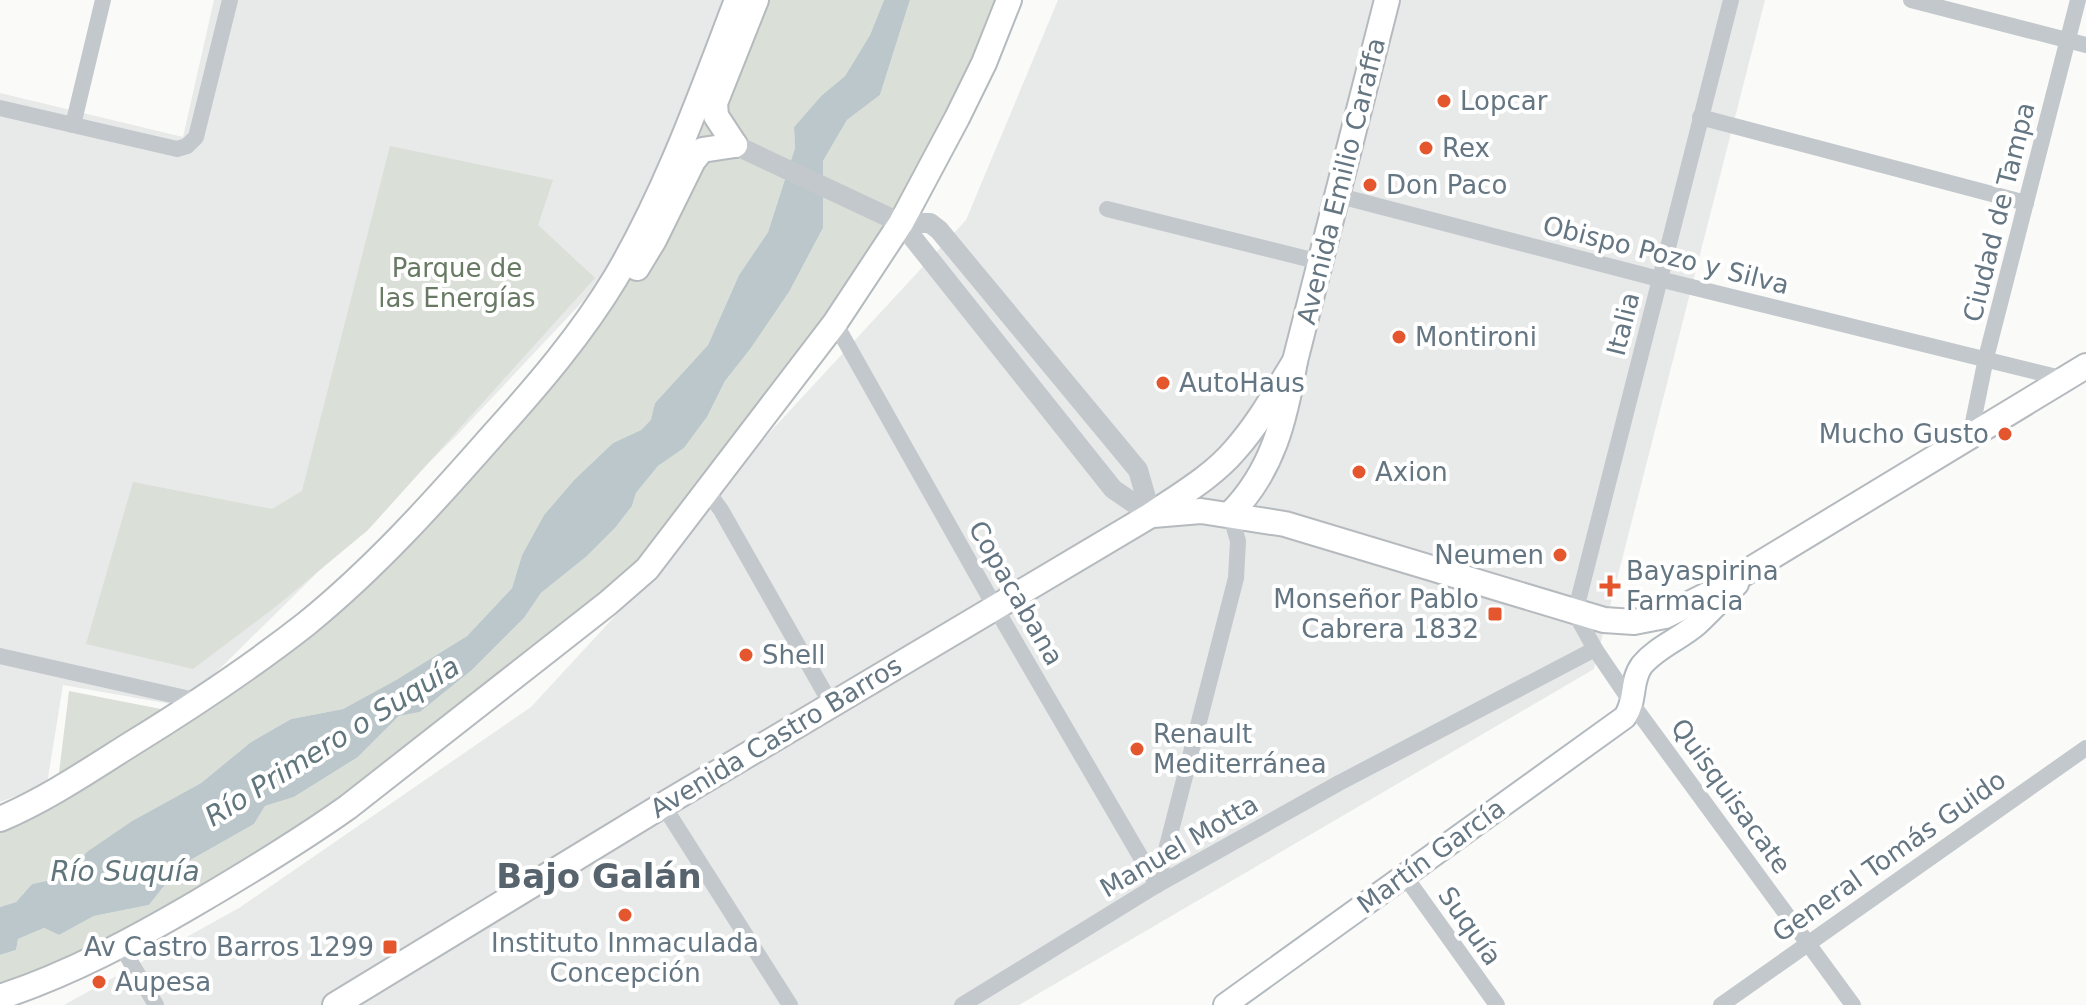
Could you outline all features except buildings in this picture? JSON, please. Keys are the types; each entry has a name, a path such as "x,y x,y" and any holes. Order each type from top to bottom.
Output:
{"main road":[{"path":"575,338 629,254 689,127 737,0"},
{"path":"0,819 49,795 199,701 306,623 386,552 534,389 575,338 624,288 654,240 693,161 702,150 730,143 716,116 715,103 756,0"},
{"path":"0,997 41,983 147,932 304,838 348,807 647,569 835,323 892,218 957,118 984,63 1009,0"},
{"name":"Avenida Emilio Caraffa","path":"1230,514 1262,475 1286,409 1295,361 1387,0"},
{"name":"Avenida Emilio Caraffa","path":"1151,515 1202,480 1233,452 1257,422 1295,361"},
{"name":"Avenida Castro Barros","path":"335,1005 831,704 1151,515 1201,511 1285,524 1450,572 1575,613 1620,622 1665,616 1704,598 2076,372"},
{"path":"1262,475 1266,499 1272,512 1285,524"},
{"path":"1633,705 1635,677 1641,667 1662,647 1697,624 1753,567"},
{"name":"Martín García","path":"1225,1005 1625,717 1633,705"}],"street":[{"path":"73,125 103,0"},
{"path":"0,108 177,149 187,146 196,137 230,0"},
{"name":"Italia","path":"1575,613 1731,0"},
{"path":"1911,0 2086,45"},
{"name":"Ciudad de Tampa","path":"1970,437 1986,358 2078,0"},
{"path":"1700,117 2026,203"},
{"path":"730,143 892,218 930,223 939,230 1138,470 1151,515"},
{"name":"Obispo Pozo y Silva","path":"1336,195 1659,279 1986,358 2076,372"},
{"path":"1107,209 1320,262"},
{"path":"892,218 1113,489 1151,515"},
{"name":"Copacabana","path":"835,323 1157,885"},
{"path":"707,491 721,510 831,704"},
{"path":"1157,885 1236,578 1238,541 1230,514"},
{"name":"Quisquisacate","path":"1575,613 1633,705 1853,1005"},
{"name":"Manuel Motta","path":"962,1005 1157,885 1339,783 1595,649"},
{"path":"0,656 199,701"},
{"name":"General Tomás Guido","path":"1721,1005 2086,748"},
{"path":"663,805 790,1005"},
{"name":"Suquía","path":"1404,875 1497,1005"},
{"path":"120,944 156,1005"}],"shaded area":[{"path":"214,0 726,0 616,266 457,435 182,706 63,685 47,784 0,802 0,93 183,137"},
{"path":"1058,0 1765,0 1594,669 1019,1005 64,1005 239,908 531,707 687,538 759,444 966,220"}],"green space":[{"path":"737,0 884,0 870,35 845,76 821,96 794,127 795,148 768,232 739,275 708,345 655,403 652,420 641,430 613,443 574,480 544,515 522,555 512,588 467,636 343,709 291,719 251,742 201,783 132,821 88,851 60,878 32,884 16,902 0,907 0,819 199,701 386,552 614,280"},
{"path":"910,0 1009,0 901,223 670,542 304,838 0,997 0,955 16,950 18,939 44,928 59,935 94,916 149,905 180,866 254,824 265,806 294,797 358,757 399,716 420,712 472,670 524,618 541,593 587,556 615,528 632,506 636,493 658,466 684,448 707,417 725,381 789,292 823,228 823,161 847,120 880,95"},
{"name":"Parque de las Energías","path":"390,146 553,180 538,225 595,278 368,530 279,604 193,669 86,644 133,482 272,509 302,491"},
{"path":"69,691 171,711 59,773"}],"water":[{"name":"Río Suquía","path":"884,0 910,0 880,95 847,120 823,161 823,228 789,292 725,381 707,417 684,448 658,466 636,493 632,506 615,528 587,556 541,593 524,618 472,670 420,712 399,716 358,757 294,797 265,806 254,824 180,866 149,905 94,916 59,935 44,928 18,939 16,950 0,955 0,907 16,902 32,884 60,878 88,851 132,821 201,783 251,742 291,719 343,709 396,680 467,636 512,588 522,555 544,515 574,480 613,443 641,430 651,420 655,403 708,345 739,275 768,232 795,148 794,127 821,96 845,76 870,35"}],"place":[{"name":"Lopcar","path":"1444,101"},
{"name":"Rex","path":"1426,148"},
{"name":"Don Paco","path":"1370,185"},
{"name":"Montironi","path":"1399,337"},
{"name":"AutoHaus","path":"1163,383"},
{"name":"Mucho Gusto","path":"2005,434"},
{"name":"Axion","path":"1359,472"},
{"name":"Neumen","path":"1560,555"},
{"name":"Bayaspirina Farmacia","path":"1610,586"},
{"name":"Monseñor Pablo Cabrera 1832","path":"1495,614"},
{"name":"Shell","path":"746,655"},
{"name":"Renault Mediterránea","path":"1137,749"},
{"name":"Instituto Inmaculada Concepción","path":"625,915"},
{"name":"Av Castro Barros 1299","path":"390,947"},
{"name":"Aupesa","path":"99,982"}],"district":[{"name":"Bajo Galán","path":"599,876"}],"water label":[{"name":"Río Primero o Suquía","path":"332,741"}]}
